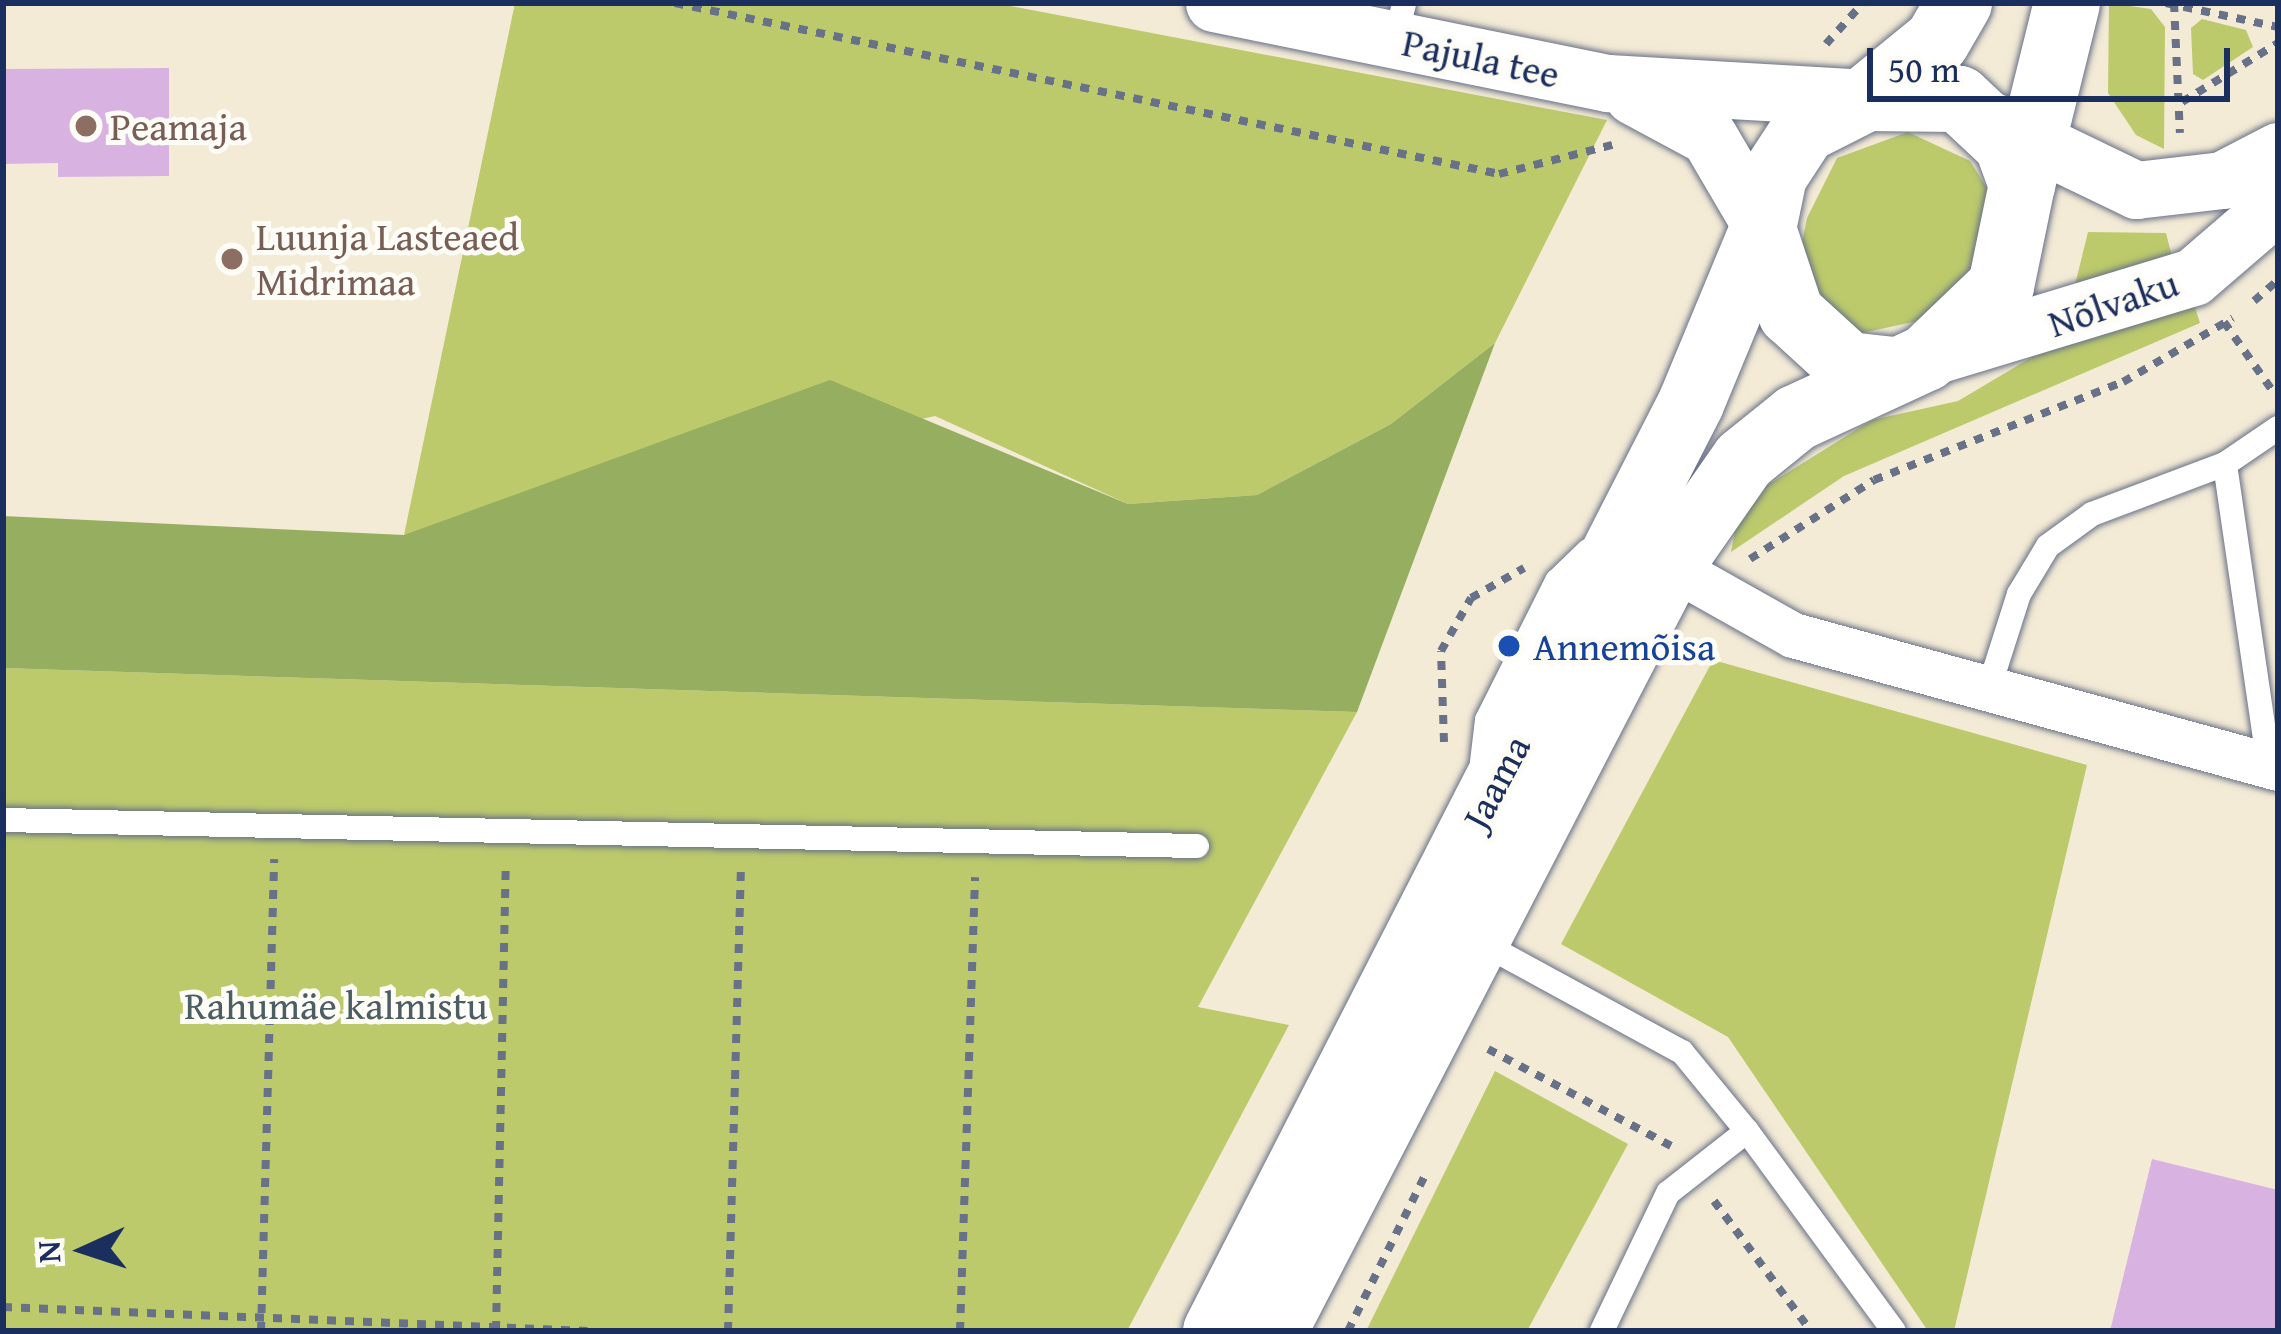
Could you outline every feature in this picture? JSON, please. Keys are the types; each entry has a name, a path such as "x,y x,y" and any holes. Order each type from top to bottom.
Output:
{"main road":[{"path":"1959,3 1937,40 1867,98 1804,130 1774,176 1763,229 1775,279 1816,346 1847,365 1910,364 2001,286 2022,224 2015,150 2067,3"},
{"path":"1867,98 1959,99 2015,150"},
{"name":"Jaama","path":"1216,1331 1646,495 1739,305 1763,229"},
{"name":"Jaama","path":"1274,1331 1474,939 1695,583 1744,460 1796,418 1910,364"}],"street":[{"name":"Pajula tee","path":"1214,3 1400,21 1608,83"},
{"path":"1608,83 1867,98"},
{"path":"1608,83 1709,137 1763,229"},
{"path":"2015,150 2136,190 2176,192 2278,151"},
{"name":"Nõlvaku","path":"1910,364 2193,277 2278,205"},
{"path":"1695,583 1793,635 2274,767"}],"lane":[{"path":"1988,691 2019,594 2048,547 2092,514 2225,464 2278,428"},
{"path":"2225,464 2274,767"},
{"path":"3,820 1197,846"},
{"path":"1474,939 1682,1052 1747,1131 1894,1331"},
{"path":"1602,1331 1668,1193 1747,1131"}],"path":[{"path":"675,3 1499,174 1619,142"},
{"path":"2166,3 2278,27"},
{"path":"2182,102 2278,44"},
{"path":"1695,583 1791,523 2123,382 2278,280"},
{"path":"260,1331 275,825"},
{"path":"496,1330 507,831"},
{"path":"728,1331 742,836"},
{"path":"960,1331 976,839"},
{"path":"1477,1070 1530,971"},
{"path":"1348,1331 1436,1153"},
{"path":"3,1307 588,1331"}],"green space":[{"path":"515,3 995,3 1607,120 1495,343 1391,424 1257,495 1128,504 935,416 404,535"},
{"path":"2109,3 2151,9 2165,27 2164,149 2136,135 2108,93"},
{"path":"2202,19 2246,30 2253,47 2203,80 2193,74 2191,28"},
{"path":"1908,132 1970,161 1995,201 1992,255 1932,318 1857,334 1821,318 1802,243 1807,218 1837,158"},
{"path":"2088,232 2166,233 2174,265 2074,289"},
{"path":"2194,304 2200,323 1844,476 1731,552 1738,515 1766,486 1872,420 1958,401 2032,357"},
{"path":"1495,343 1357,712 3,668 3,516 404,535 830,380 1128,504 1257,495 1391,424"},
{"path":"1713,660 2087,765 1954,1331 1928,1331 1728,1037 1561,944"},
{"name":"Rahumäe kalmistu","path":"3,668 1357,712 1198,1007 1289,1025 1127,1331 3,1331"},
{"path":"1495,1071 1628,1144 1527,1331 1366,1331"}],"building":[{"name":"Peamaja","path":"169,68 169,176 58,177 58,163 3,164 3,69"},
{"path":"2152,1159 2278,1190 2278,1331 2110,1331"}],"place":[{"name":"Peamaja","path":"86,126"},
{"name":"Luunja Lasteaed Midrimaa","path":"232,259"},
{"name":"Annemõisa","path":"1509,646"}]}
